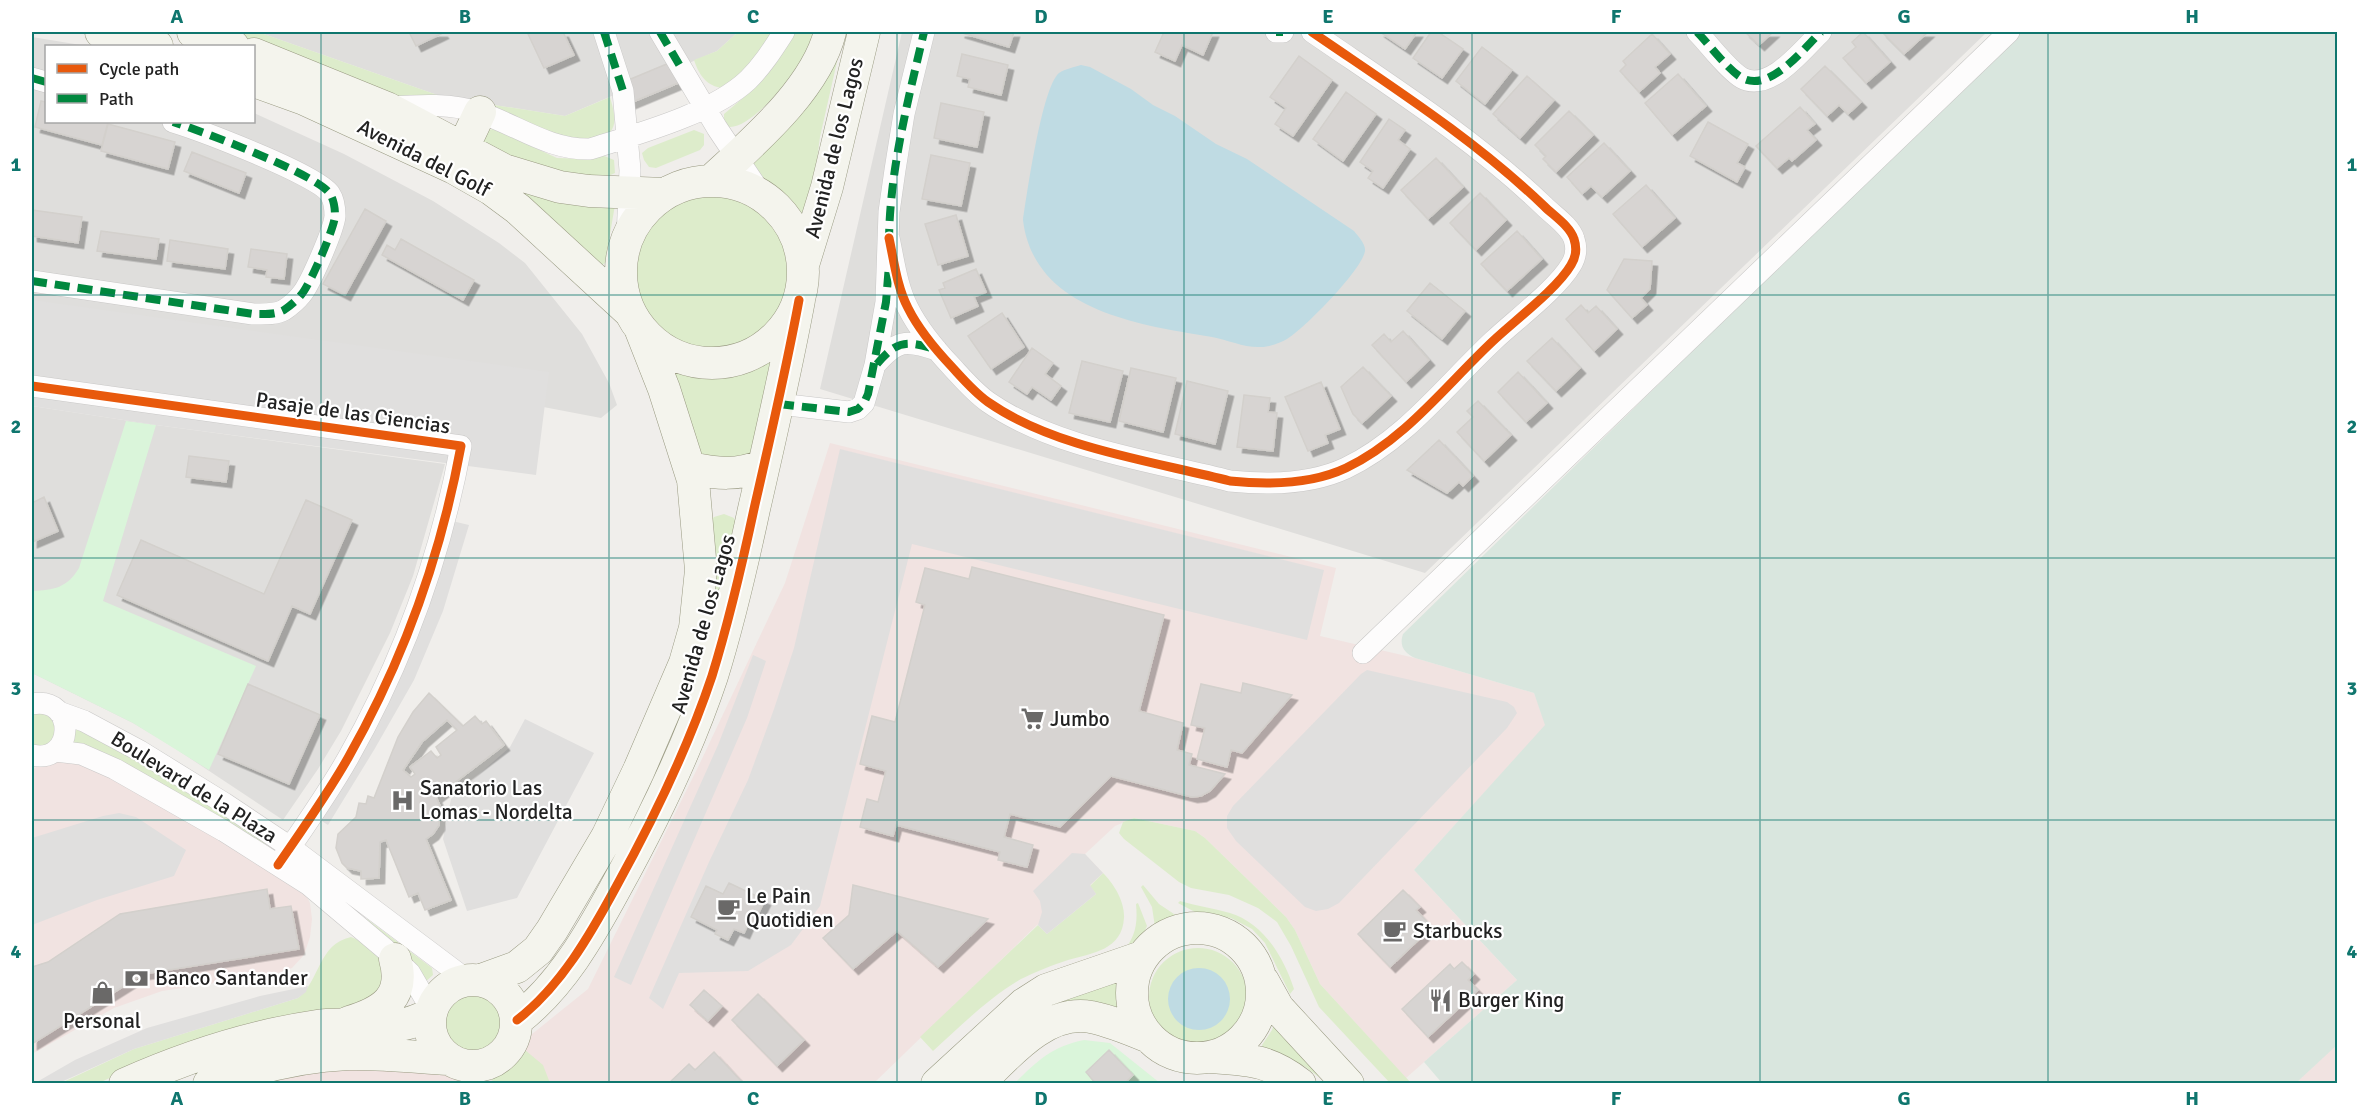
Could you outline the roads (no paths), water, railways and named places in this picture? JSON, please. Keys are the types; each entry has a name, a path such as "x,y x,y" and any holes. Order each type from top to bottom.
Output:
{"street":[{"path":"101,32 153,45"},
{"path":"192,32 231,45"},
{"path":"604,32 623,91 630,170 627,238"},
{"path":"660,32 736,157 762,195 782,214 797,238 803,265 803,283 799,300 790,320 776,337 758,350 738,359 717,363 695,361 674,355 655,343 635,320 623,294 622,256 627,238 636,221 649,206 665,194 687,184 711,181 737,185 762,195"},
{"path":"387,108 441,106 480,112 554,146 573,150 590,149 705,108 746,82 763,64 784,32"},
{"name":"Avenida de los Lagos","path":"711,181 793,97 810,74 830,32"},
{"name":"Avenida de los Lagos","path":"803,265 827,187 864,32"},
{"path":"779,404 849,412 858,409 864,403 875,365 886,302 889,212 904,114 924,32"},
{"path":"1276,32 1282,32"},
{"path":"889,238 899,284 908,308 937,350 986,400 1011,417 1041,432 1075,443 1230,481 1284,483 1344,469 1396,437 1491,342 1559,280 1571,265 1576,252 1575,240 1571,232 1482,150 1442,120 1312,32"},
{"path":"1697,32 1743,78 1758,81 1778,73 1821,32"},
{"path":"1363,653 2009,32"},
{"name":"Avenida del Golf","path":"255,54 387,108 459,159 491,189 519,209 635,320"},
{"name":"Avenida del Golf","path":"255,81 459,159 560,187 589,191 665,194"},
{"path":"459,159 480,112"},
{"path":"32,281 253,314 283,311 303,294 335,217 330,193 320,184 282,166 175,123"},
{"name":"Avenida de los Lagos","path":"517,1020 532,1009 563,972 592,931 632,859 668,784 712,676 740,571 779,404 799,300"},
{"name":"Avenida de los Lagos","path":"474,980 517,967 538,950 552,930 607,837 639,770 685,663 695,628 701,570 698,522 690,468 664,389 635,320"},
{"path":"875,365 890,349 902,344 918,344 937,350"},
{"name":"Pasaje de las Ciencias","path":"32,386 461,446 448,505 420,604 397,660 348,758 278,865"},
{"path":"690,468 718,474 744,472 764,465"},
{"path":"41,704 66,728 61,745 55,751"},
{"name":"Boulevard de la Plaza","path":"41,704 84,721 170,768 290,847 474,980"},
{"name":"Boulevard de la Plaza","path":"32,754 43,756 55,751 81,754 115,769 164,795 309,885 410,973 430,1012"},
{"path":"1149,1037 1134,1009 1132,994 1133,978 1142,957 1152,946 1170,933 1190,928 1210,928 1229,935 1244,946 1256,963 1278,1008 1348,1083"},
{"path":"936,1083 1024,1004 1046,990 1142,957"},
{"path":"344,1024 363,1018 385,1006 394,995 400,975 395,959"},
{"path":"474,980 495,985 506,994 517,1020 512,1042 503,1054 491,1062 477,1066 462,1065 449,1059 439,1051 429,1028 430,1012 445,989 474,980"},
{"path":"1209,1057 1228,1050 1245,1038 1257,1022 1263,1002 1263,981"},
{"path":"125,1083 216,1047 266,1035 344,1024 405,1024 430,1012"},
{"path":"978,1083 1015,1048 1043,1026 1069,1018 1089,1017 1121,1025 1149,1037 1166,1050 1187,1058 1209,1057 1261,1062 1283,1071 1300,1083"},
{"path":"208,1083 244,1071 307,1058 347,1054 449,1059"}],"water":[{"path":"1081,65 1090,67 1131,89 1216,144 1247,159 1354,231 1360,238 1365,251 1354,271 1318,312 1295,333 1274,344 1255,347 1123,319 1069,294 1047,275 1031,251 1023,220 1028,188 1041,119 1053,82 1059,73"},
{"path":"1193,968 1205,968 1221,977 1228,987 1230,999 1228,1011 1221,1021 1205,1030 1193,1030 1182,1025 1173,1016 1168,1005 1168,993 1173,982 1182,973"}],"place":[{"name":"Jumbo","path":"1032,719"},
{"name":"Sanatorio Las Lomas - Nordelta","path":"402,800"},
{"name":"Le Pain Quotidien","path":"728,908"},
{"name":"Starbucks","path":"1395,931"},
{"name":"Banco Santander","path":"137,978"},
{"name":"Personal","path":"102,993"},
{"name":"Burger King","path":"1440,1000"}]}
